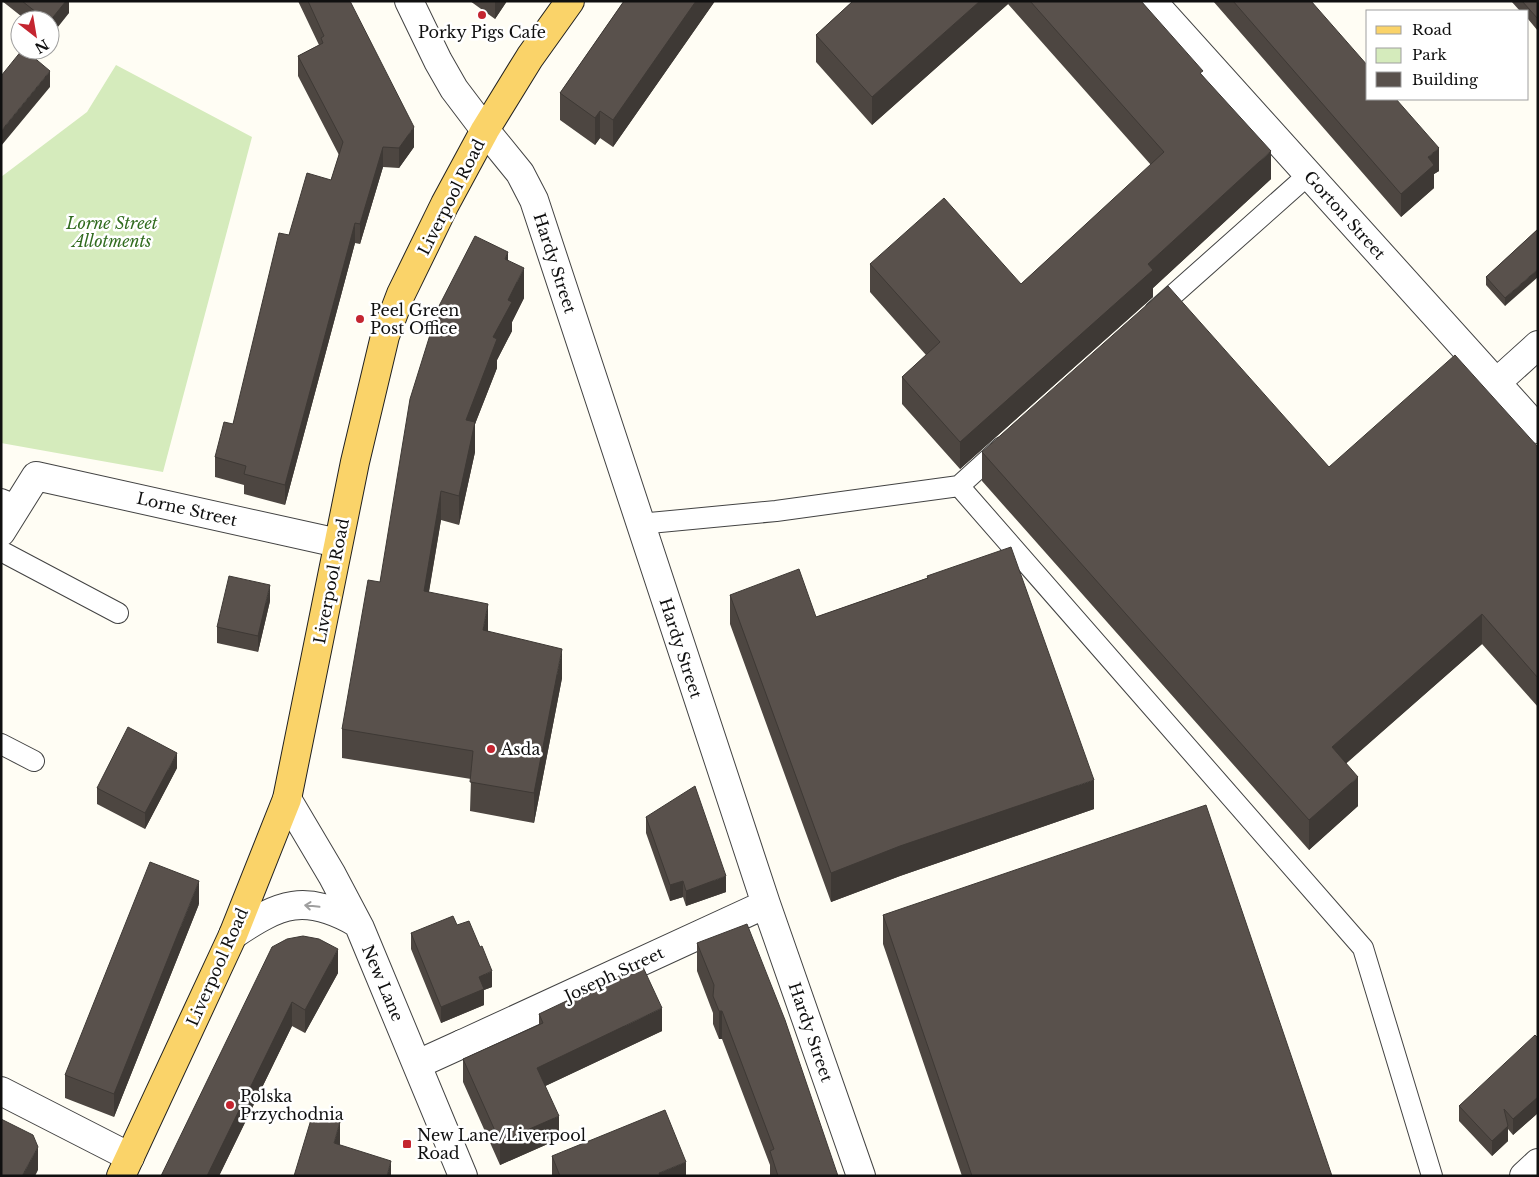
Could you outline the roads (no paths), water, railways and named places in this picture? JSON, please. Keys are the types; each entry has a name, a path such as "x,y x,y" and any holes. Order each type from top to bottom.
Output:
{"main road":[{"name":"Liverpool Road","path":"126,1166 233,935 286,799 369,396 385,336 402,294 445,204 486,130 530,57 570,1"}],"street":[{"name":"Hardy Street","path":"409,1 454,89 520,173 534,200 639,524 766,904 861,1176"},
{"name":"Gorton Street","path":"1152,1 1538,429"},
{"path":"1496,383 1538,345"},
{"name":"Lorne Street","path":"9,502 36,476 338,543"},
{"path":"1,532 9,502"},
{"name":"New Lane","path":"286,799 332,875 357,923 418,1064 463,1176"},
{"path":"233,935 256,919 277,909 300,904 331,910 357,923"},
{"name":"Joseph Street","path":"418,1064 766,904"},
{"path":"1,1091 126,1166"},
{"path":"1524,1176 1538,1163"}],"lane":[{"path":"1142,323 1308,175"},
{"path":"639,524 776,511 959,486 1017,434"},
{"path":"959,486 1363,948 1432,1176"},
{"path":"1,552 118,613"},
{"path":"1,744 34,761"}],"place":[{"name":"Porky Pigs Cafe","path":"482,15"},
{"name":"Peel Green Post Office","path":"360,319"},
{"name":"Asda","path":"491,749"},
{"name":"Polska Przychodnia","path":"230,1105"},
{"name":"New Lane/Liverpool Road","path":"407,1144"}],"park label":[{"name":"Lorne Street Allotments","path":"112,232"}]}
